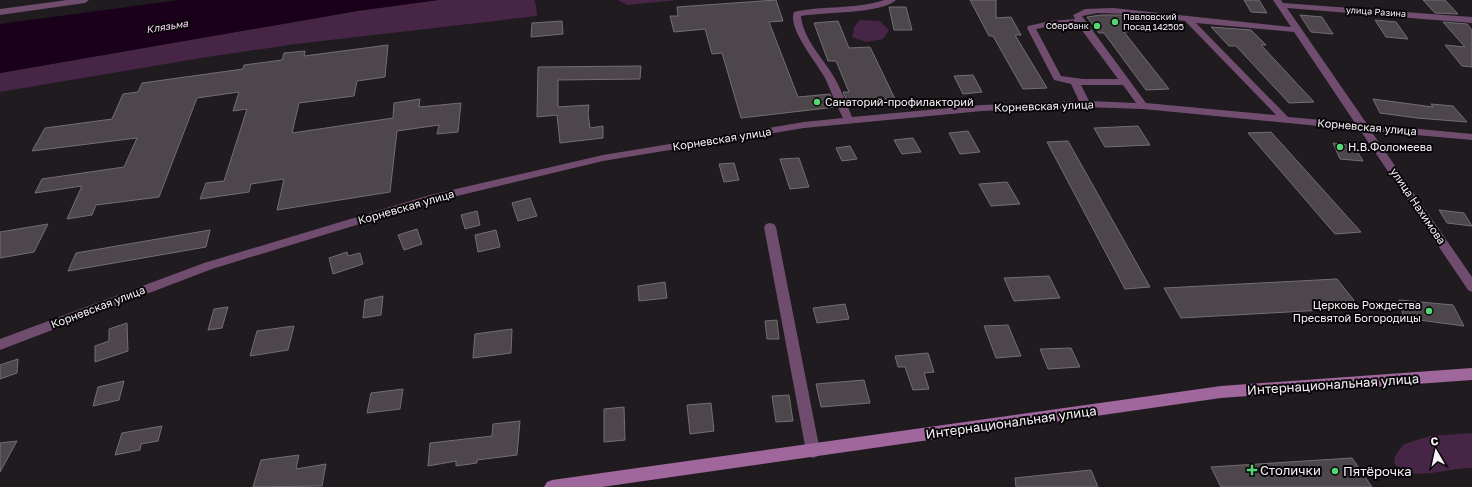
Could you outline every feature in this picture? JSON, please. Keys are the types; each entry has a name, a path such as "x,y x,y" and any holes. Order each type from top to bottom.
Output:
{"street":[{"path":"0,12 85,0"},
{"path":"849,120 829,78 800,29 796,20 797,14 806,12 853,10 876,6 892,0"},
{"name":"улица Разина","path":"1278,3 1472,20"},
{"name":"улица Нахимова","path":"1278,3 1472,286"},
{"path":"1143,106 1081,22 1077,15 1080,12 1098,10 1129,12 1297,30"},
{"path":"1188,19 1285,120"},
{"path":"1081,22 1041,24 1031,28 1057,78 1075,82 1100,84 1125,82"},
{"path":"1075,82 1085,104"},
{"name":"Корневская улица","path":"0,344 208,266 430,200 603,158 804,125 990,108 1085,104 1143,106 1472,136"},
{"path":"770,227 813,451"},
{"name":"Интернациональная улица","path":"552,487 1221,392 1472,374"}],"shaded area":[{"path":"438,0 534,0 537,16 296,44 207,57 0,92 0,73 357,11"},
{"path":"618,0 678,0 627,5"},
{"path":"860,20 880,21 889,30 883,39 866,42 852,37 854,27"},
{"path":"1472,433 1472,468 1416,474 1408,473 1398,468 1394,463 1395,456 1404,444 1430,436"}],"water":[{"name":"Клязьма","path":"180,0 438,0 357,11 0,73 0,24"}],"building":[{"path":"776,0 783,21 769,22 798,97 830,94 836,107 741,118 722,53 712,54 705,29 674,32 670,16 678,16 677,7"},
{"path":"970,0 996,0 996,18 1011,17 1021,35 1015,35 1047,88 1023,89 993,36 989,36"},
{"path":"1244,0 1259,0 1267,13 1251,12"},
{"path":"1423,0 1445,0 1458,14 1435,13"},
{"path":"889,7 906,7 912,30 894,30"},
{"path":"1122,15 1135,31 1124,32 1169,89 1146,90 1104,33 1099,33 1087,17"},
{"path":"1300,15 1322,17 1333,34 1311,32"},
{"path":"1375,20 1396,22 1408,39 1386,37"},
{"path":"562,21 563,34 531,37 532,23"},
{"path":"838,21 849,48 870,47 896,101 849,106 843,92 849,92 836,61 828,61 814,23"},
{"path":"1443,22 1467,24 1472,30 1472,67 1462,66 1445,45 1465,47"},
{"path":"1211,27 1251,30 1266,45 1261,45 1314,102 1289,103 1236,46 1229,46"},
{"path":"388,45 385,77 357,81 354,96 299,103 292,133 393,118 394,103 420,99 419,107 461,103 458,132 437,134 439,125 397,131 390,192 277,210 284,179 251,184 249,192 200,199 206,183 224,181 247,109 233,111 239,92 197,98 159,197 96,205 92,215 67,219 82,186 35,193 42,179 124,167 137,138 32,151 45,128 112,119 123,94 138,92 142,83 243,69 244,65 282,60 284,53 305,51 304,56"},
{"path":"641,66 640,79 558,80 558,107 589,105 588,114 590,128 603,126 603,138 560,143 557,115 537,117 538,67"},
{"path":"973,75 982,92 963,94 954,76"},
{"path":"1373,99 1433,107 1431,104 1453,106 1467,122 1380,113"},
{"path":"1138,126 1150,145 1105,147 1094,128"},
{"path":"968,131 980,152 960,154 949,133"},
{"path":"1271,132 1361,232 1335,234 1248,133"},
{"path":"913,138 921,152 902,154 894,140"},
{"path":"1068,141 1150,287 1125,289 1047,142"},
{"path":"1333,143 1354,146 1363,161 1340,159"},
{"path":"850,146 857,159 842,161 836,148"},
{"path":"799,158 809,187 790,189 780,159"},
{"path":"734,163 739,180 724,182 719,164"},
{"path":"1007,182 1020,204 991,206 979,184"},
{"path":"530,198 537,216 518,221 512,203"},
{"path":"1439,210 1464,213 1472,226 1447,223"},
{"path":"477,211 480,225 465,229 461,215"},
{"path":"48,224 34,252 0,258 0,232"},
{"path":"417,229 422,244 404,250 398,235"},
{"path":"210,230 206,247 68,271 76,253"},
{"path":"496,230 500,247 478,252 475,235"},
{"path":"347,252 348,256 360,253 363,264 333,274 329,258"},
{"path":"1049,276 1060,298 1014,301 1004,278"},
{"path":"1337,279 1360,308 1181,318 1164,288"},
{"path":"665,282 667,298 639,301 638,286"},
{"path":"383,296 381,315 363,318 365,300"},
{"name":"Церковь Рождества Пресвятой Богородицы","path":"1399,300 1453,305 1464,326 1404,318"},
{"path":"845,304 849,319 817,323 813,308"},
{"path":"228,307 222,328 208,330 214,309"},
{"path":"777,320 779,339 767,339 765,321"},
{"path":"127,323 128,351 95,362 95,346 109,341 109,329"},
{"path":"1008,325 1021,356 996,358 984,326"},
{"path":"294,326 288,350 250,356 257,331"},
{"path":"512,329 511,353 473,358 475,334"},
{"path":"1071,348 1080,367 1048,369 1040,349"},
{"path":"928,353 934,372 924,373 929,389 913,390 905,367 898,367 895,356"},
{"path":"18,359 17,373 0,379 0,365"},
{"path":"864,380 870,403 821,407 816,384"},
{"path":"124,381 119,400 93,406 98,387"},
{"path":"403,389 400,409 367,413 371,393"},
{"path":"789,395 793,421 776,422 772,396"},
{"path":"711,403 714,431 690,434 687,405"},
{"path":"624,407 625,440 604,442 604,409"},
{"path":"520,421 517,455 477,460 477,463 456,466 456,461 428,466 430,443 492,436 493,424"},
{"path":"162,426 158,441 141,444 140,450 115,455 122,433"},
{"path":"17,441 0,472 0,443"},
{"path":"299,455 296,469 326,464 322,486 253,487 261,460"},
{"path":"1352,458 1372,487 1221,487 1211,467"},
{"path":"1091,470 1098,487 1016,487 1015,478"}],"place":[{"name":"Павловский Посад 142505","path":"1115,22"},
{"name":"Сбербанк","path":"1097,26"},
{"name":"Санаторий-профилакторий","path":"817,102"},
{"name":"Н.В.Фоломеева","path":"1340,147"},
{"name":"Церковь Рождества Пресвятой Богородицы","path":"1429,311"},
{"name":"Столички","path":"1252,470"},
{"name":"Пятёрочка","path":"1335,471"}]}
